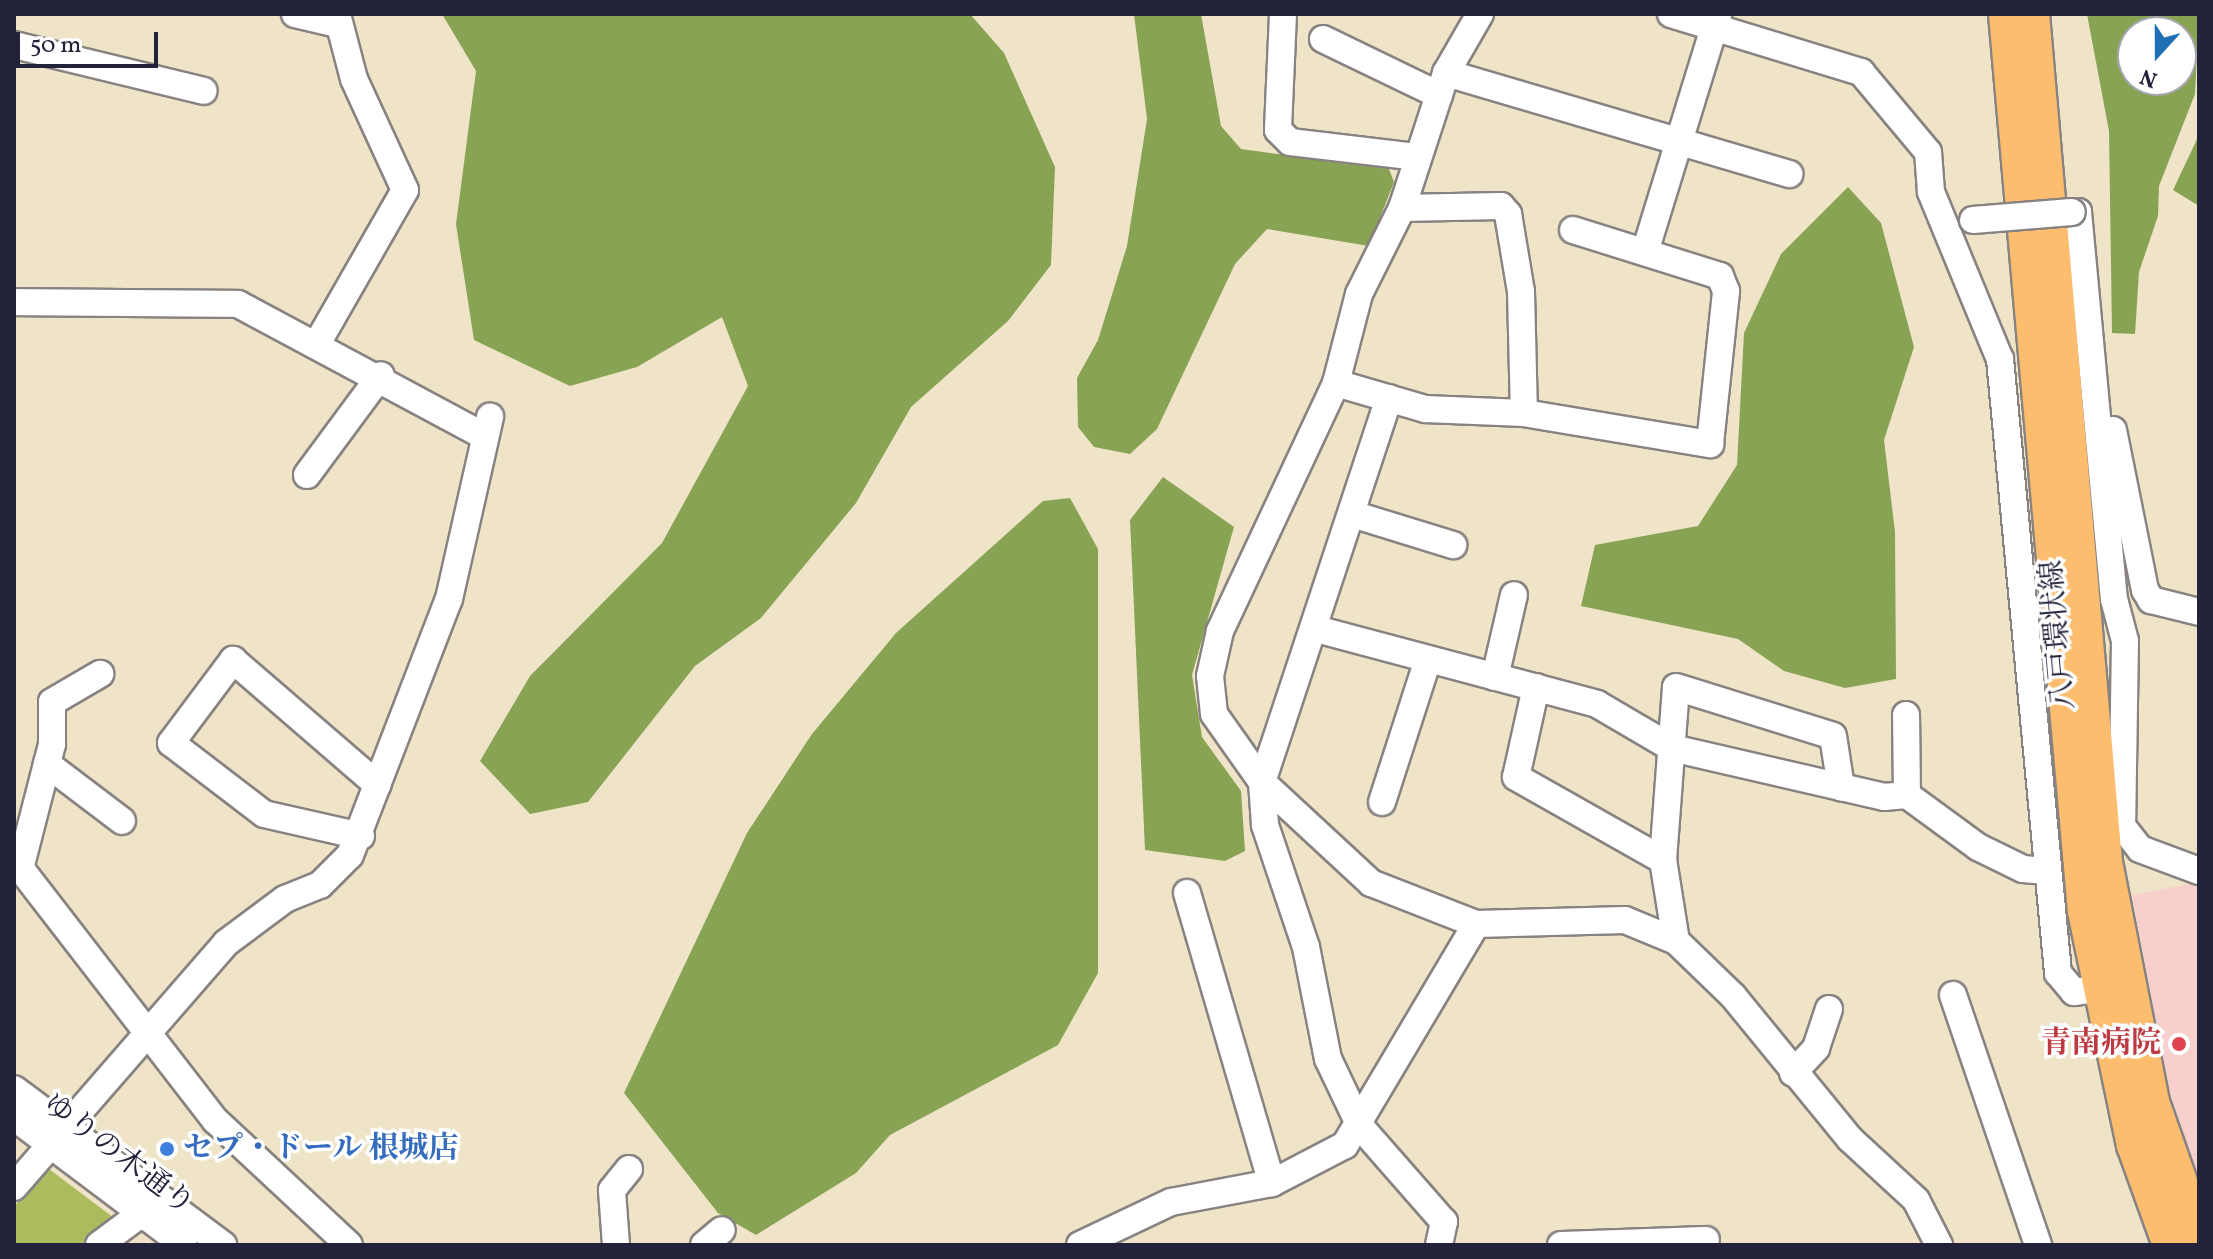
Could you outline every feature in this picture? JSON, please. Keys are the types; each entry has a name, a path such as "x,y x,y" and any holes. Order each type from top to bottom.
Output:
{"main road":[{"name":"八戸環状線","path":"2006,14 2073,646"},
{"name":"八戸環状線","path":"2032,14 2073,646 2077,842 2112,988 2165,1150 2199,1236"},
{"name":"八戸環状線","path":"2112,988 2134,1145 2170,1245"}],"street":[{"path":"295,14 337,19 405,190 318,342"},
{"path":"1283,14 1278,130 1290,142 1418,157"},
{"path":"1480,14 1442,84 1402,208 1359,294 1336,383 1220,631 1210,676 1214,714 1262,782 1371,883 1476,924 1625,920 1676,941 1733,996 1793,1073 1916,1200 1939,1245"},
{"path":"1671,14 1716,21 1861,72 1928,152 1931,192 1960,222 2000,359 2058,973 2074,992 2112,988"},
{"path":"1645,252 1716,21"},
{"path":"1323,39 1442,84 1680,140 1789,174"},
{"path":"14,45 204,91"},
{"path":"1402,208 1501,206 1508,214 1521,292 1524,413"},
{"path":"1960,222 2078,212 2114,599 2125,641 2126,719 2119,744 2126,839 2199,871"},
{"path":"1336,383 1425,409 1524,413 1710,444 1726,291 1720,276 1573,230"},
{"path":"14,302 218,299 318,342 487,426 449,599 361,836 320,885 285,899 226,943 142,1032 55,1133 14,1187"},
{"path":"307,475 381,375"},
{"path":"1389,398 1316,629 1262,782 1265,825 1306,947 1328,1059 1360,1126 1437,1210 1444,1222 1439,1245"},
{"path":"2099,428 2113,430 2145,590 2151,600 2199,612"},
{"path":"1352,514 1453,545"},
{"path":"1495,677 1514,595"},
{"path":"1316,629 1597,704 1672,748 1841,787 1907,795 1978,847 2023,869 2047,871"},
{"path":"2073,646 2125,641"},
{"path":"361,836 264,814 171,743 233,660 378,785"},
{"path":"1382,802 1428,660"},
{"path":"100,674 52,702 47,764 17,862 142,1032 215,1120 349,1245"},
{"path":"1536,687 1516,777 1663,860"},
{"path":"1676,941 1663,860 1672,748 1670,697 1676,687 1833,736 1841,787"},
{"path":"1906,715 1907,795"},
{"path":"47,764 122,821"},
{"path":"1187,893 1272,1183"},
{"path":"1083,1245 1171,1202 1272,1183 1321,1161 1360,1126 1476,924"},
{"path":"1953,995 2038,1245"},
{"path":"1793,1073 1816,1048 1829,1009"},
{"name":"ゆりの木通り","path":"14,1089 55,1133 142,1213 184,1245"},
{"name":"ゆりの木通り","path":"14,1117 55,1133 223,1245"},
{"path":"616,1245 612,1190 629,1169"},
{"path":"99,1245 142,1213"},
{"path":"1561,1245 1706,1240"}],"shaded area":[{"name":"青南病院","path":"2199,882 2199,1183 2167,1081 2132,895"}],"green space":[{"path":"442,14 970,14 1004,53 1055,167 1051,265 1008,321 911,407 856,503 761,618 695,666 588,802 530,814 480,761 530,676 662,543 748,386 722,317 637,367 570,386 474,340 456,224 476,71"},
{"path":"1134,14 1201,14 1221,126 1241,149 1389,169 1394,182 1369,246 1267,229 1235,264 1157,429 1130,454 1094,447 1078,427 1077,378 1098,340 1127,246 1147,119"},
{"path":"2087,14 2199,14 2197,54 2197,16 2117,16 2117,96 2194,96 2159,186 2158,216 2139,272 2135,334 2112,333 2109,131"},
{"path":"2199,135 2199,206 2173,190"},
{"path":"1848,187 1881,223 1914,347 1884,440 1895,532 1896,679 1845,688 1784,671 1738,639 1581,606 1595,545 1698,526 1737,465 1744,333 1781,254"},
{"path":"1163,477 1234,527 1192,675 1202,737 1241,791 1245,851 1225,861 1145,850 1130,520"},
{"path":"1070,498 1098,549 1098,973 1058,1045 890,1135 856,1173 756,1235 718,1213 624,1093 747,833 812,734 896,633 1043,501"},
{"path":"45,1166 114,1218 91,1245 14,1245 14,1207"}],"place":[{"name":"青南病院","path":"2179,1044"},
{"name":"セプ・ドール 根城店","path":"167,1149"}]}
